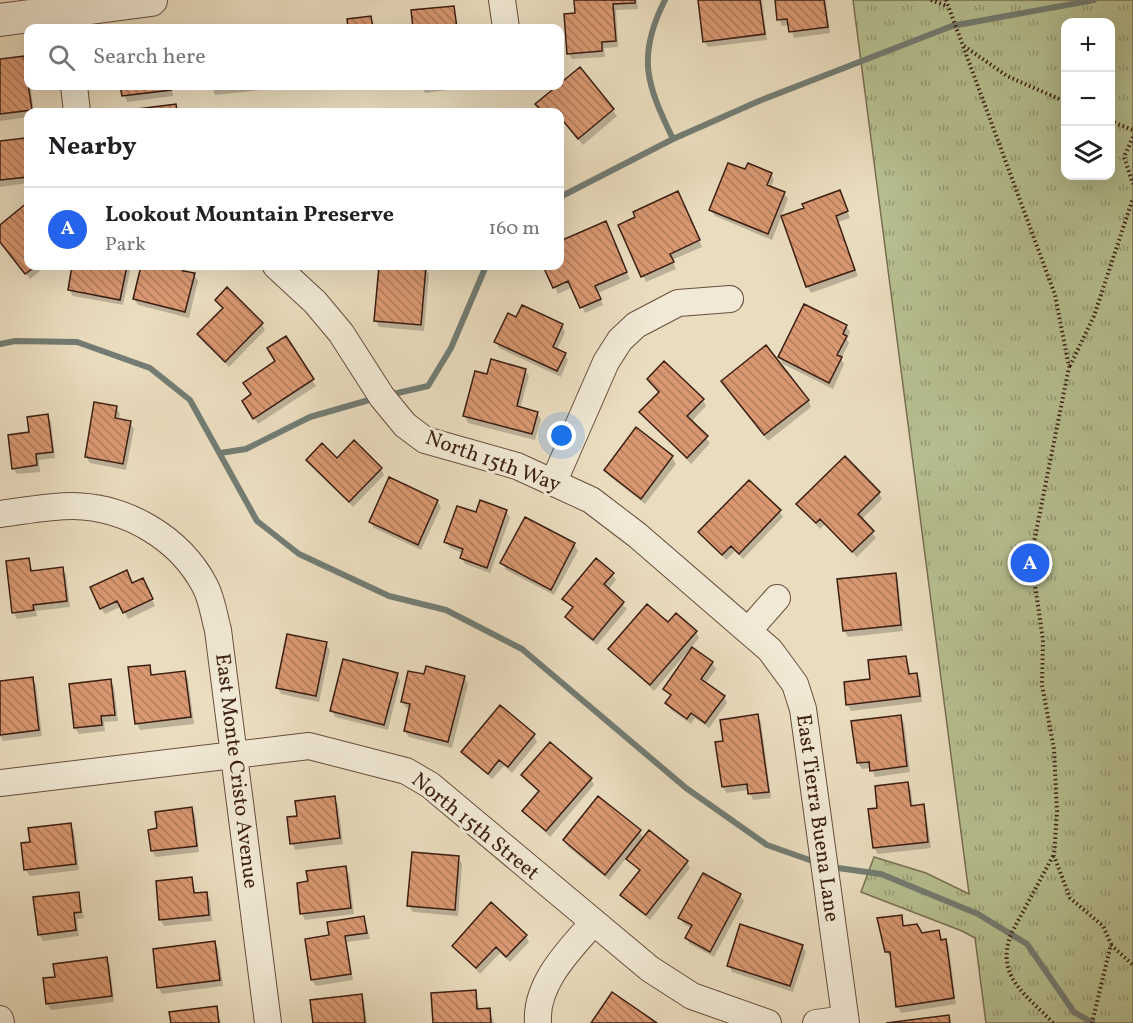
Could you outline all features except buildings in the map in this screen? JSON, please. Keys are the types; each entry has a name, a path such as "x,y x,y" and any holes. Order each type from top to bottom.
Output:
{"street":[{"path":"0,20 64,14 151,0"},
{"path":"502,0 505,24"},
{"path":"74,90 77,108"},
{"name":"North 15th Way","path":"291,270 341,333 382,397 405,425 425,440 516,465 591,500 637,535 748,631"},
{"path":"554,481 606,362 620,340 636,325 678,303 730,299"},
{"name":"East Monte Cristo Avenue","path":"0,514 72,506 100,508 133,519 162,535 187,560 206,587 218,630 268,1023"},
{"path":"748,631 777,598"},
{"name":"East Tierra Buena Lane","path":"748,631 770,650 795,684 803,709 845,1021"},
{"name":"North 15th Street","path":"0,783 309,746 406,771 430,785 650,969 692,996 768,1023"},
{"path":"538,1023 537,1010 560,960 593,923"},
{"path":"0,1018 1,1023"},
{"path":"816,1023 845,1021"}],"path":[{"path":"931,0 948,6"},
{"path":"946,0 1055,295 1070,367"},
{"path":"963,45 1007,76 1061,100"},
{"path":"1115,123 1133,130"},
{"path":"1133,137 1124,157 1133,184"},
{"path":"1133,198 1094,316 1070,367 1032,557 1043,640 1042,685 1054,750 1057,811 1054,856 1070,898 1103,926 1111,944 1133,965"},
{"path":"1053,1023 1012,983 1006,964 1006,946 1054,856"},
{"path":"1092,1023 1111,944"}],"green space":[{"path":"853,0 1133,0 1133,1023 986,1023 975,938 861,892 874,857 926,873 969,894"}],"waterway":[{"path":"665,0 650,38 648,71 657,103 673,139"},
{"path":"564,195 673,139 759,101 952,26 1094,0"},
{"path":"389,395 428,386 451,348 484,270"},
{"path":"0,344 15,341 77,342 150,368 190,400 257,521 299,554 389,596 446,610 522,649 686,788 767,845 818,863"},
{"path":"220,453 246,449 310,417 376,398"},
{"path":"831,867 881,874 978,914 1027,944 1074,1012 1093,1023"}],"place":[{"name":"Lookout Mountain Preserve","path":"1030,563"}]}
